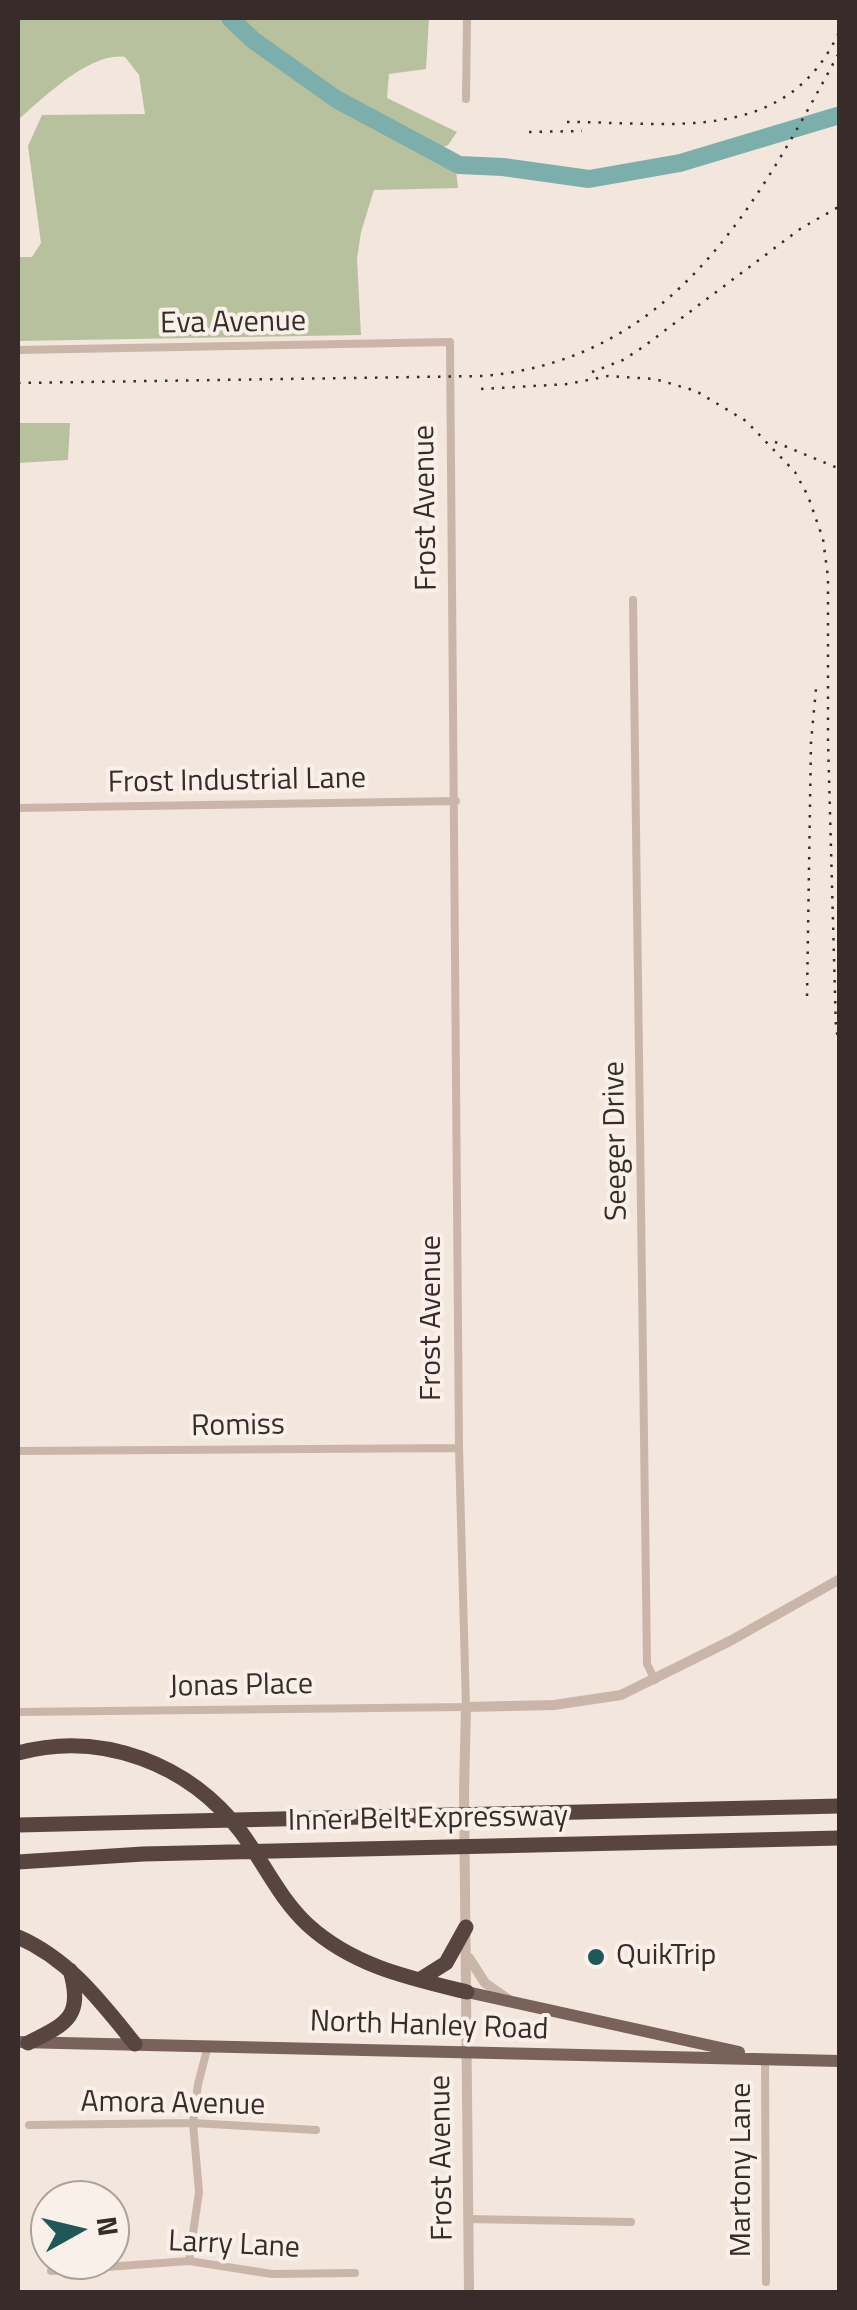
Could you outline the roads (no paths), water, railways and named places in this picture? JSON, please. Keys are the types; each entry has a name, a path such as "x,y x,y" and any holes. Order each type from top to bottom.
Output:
{"highway":[{"path":"18,1754 61,1746 96,1747 148,1760 180,1776 222,1810 282,1896 308,1924 351,1956 467,1992"},
{"name":"Inner Belt Expressway","path":"18,1826 840,1806"},
{"name":"Inner Belt Expressway","path":"18,1862 223,1852 840,1838"},
{"path":"419,1980 446,1963 466,1926"},
{"path":"18,1937 70,1970 135,2044"},
{"path":"22,2042 63,2024 73,2012 77,1997 70,1970"}],"main road":[{"path":"467,1992 765,2058"},
{"name":"North Hanley Road","path":"22,2042 840,2062"}],"street":[{"path":"466,99 467,18"},
{"name":"Eva Avenue","path":"18,350 450,342"},
{"name":"Frost Avenue","path":"450,342 470,2292"},
{"name":"Seeger Drive","path":"633,600 646,1664 655,1680"},
{"name":"Frost Industrial Lane","path":"18,808 456,802"},
{"name":"Romiss","path":"18,1452 459,1448"},
{"path":"466,1707 590,1702 620,1695 655,1680 840,1579"},
{"name":"Jonas Place","path":"18,1712 466,1707"},
{"path":"466,1953 485,1983 514,2002"},
{"path":"189,2261 199,2192 193,2124 208,2046"},
{"name":"Martony Lane","path":"765,2058 766,2282"},
{"name":"Amora Avenue","path":"29,2125 193,2124 316,2130"},
{"path":"469,2219 631,2222"},
{"name":"Larry Lane","path":"130,2265 189,2261 272,2274 355,2273"}],"waterway":[{"path":"230,18 253,40 336,99 459,165 589,179 680,163 840,115"}],"railway":[{"path":"567,122 686,123 723,120 758,110 790,93 818,67 840,30"},
{"path":"18,383 483,376 550,363 609,340 659,306 703,264 741,217 840,51"},
{"path":"529,132 582,131"},
{"path":"592,372 643,347 800,229 840,206"},
{"path":"481,389 568,384 608,376 655,379 696,391 746,421 795,472 823,539 828,577 828,740 836,1030 840,1043"},
{"path":"775,442 840,469"},
{"path":"807,996 811,742 816,689"}],"place":[{"name":"QuikTrip","path":"596,1957"}]}
